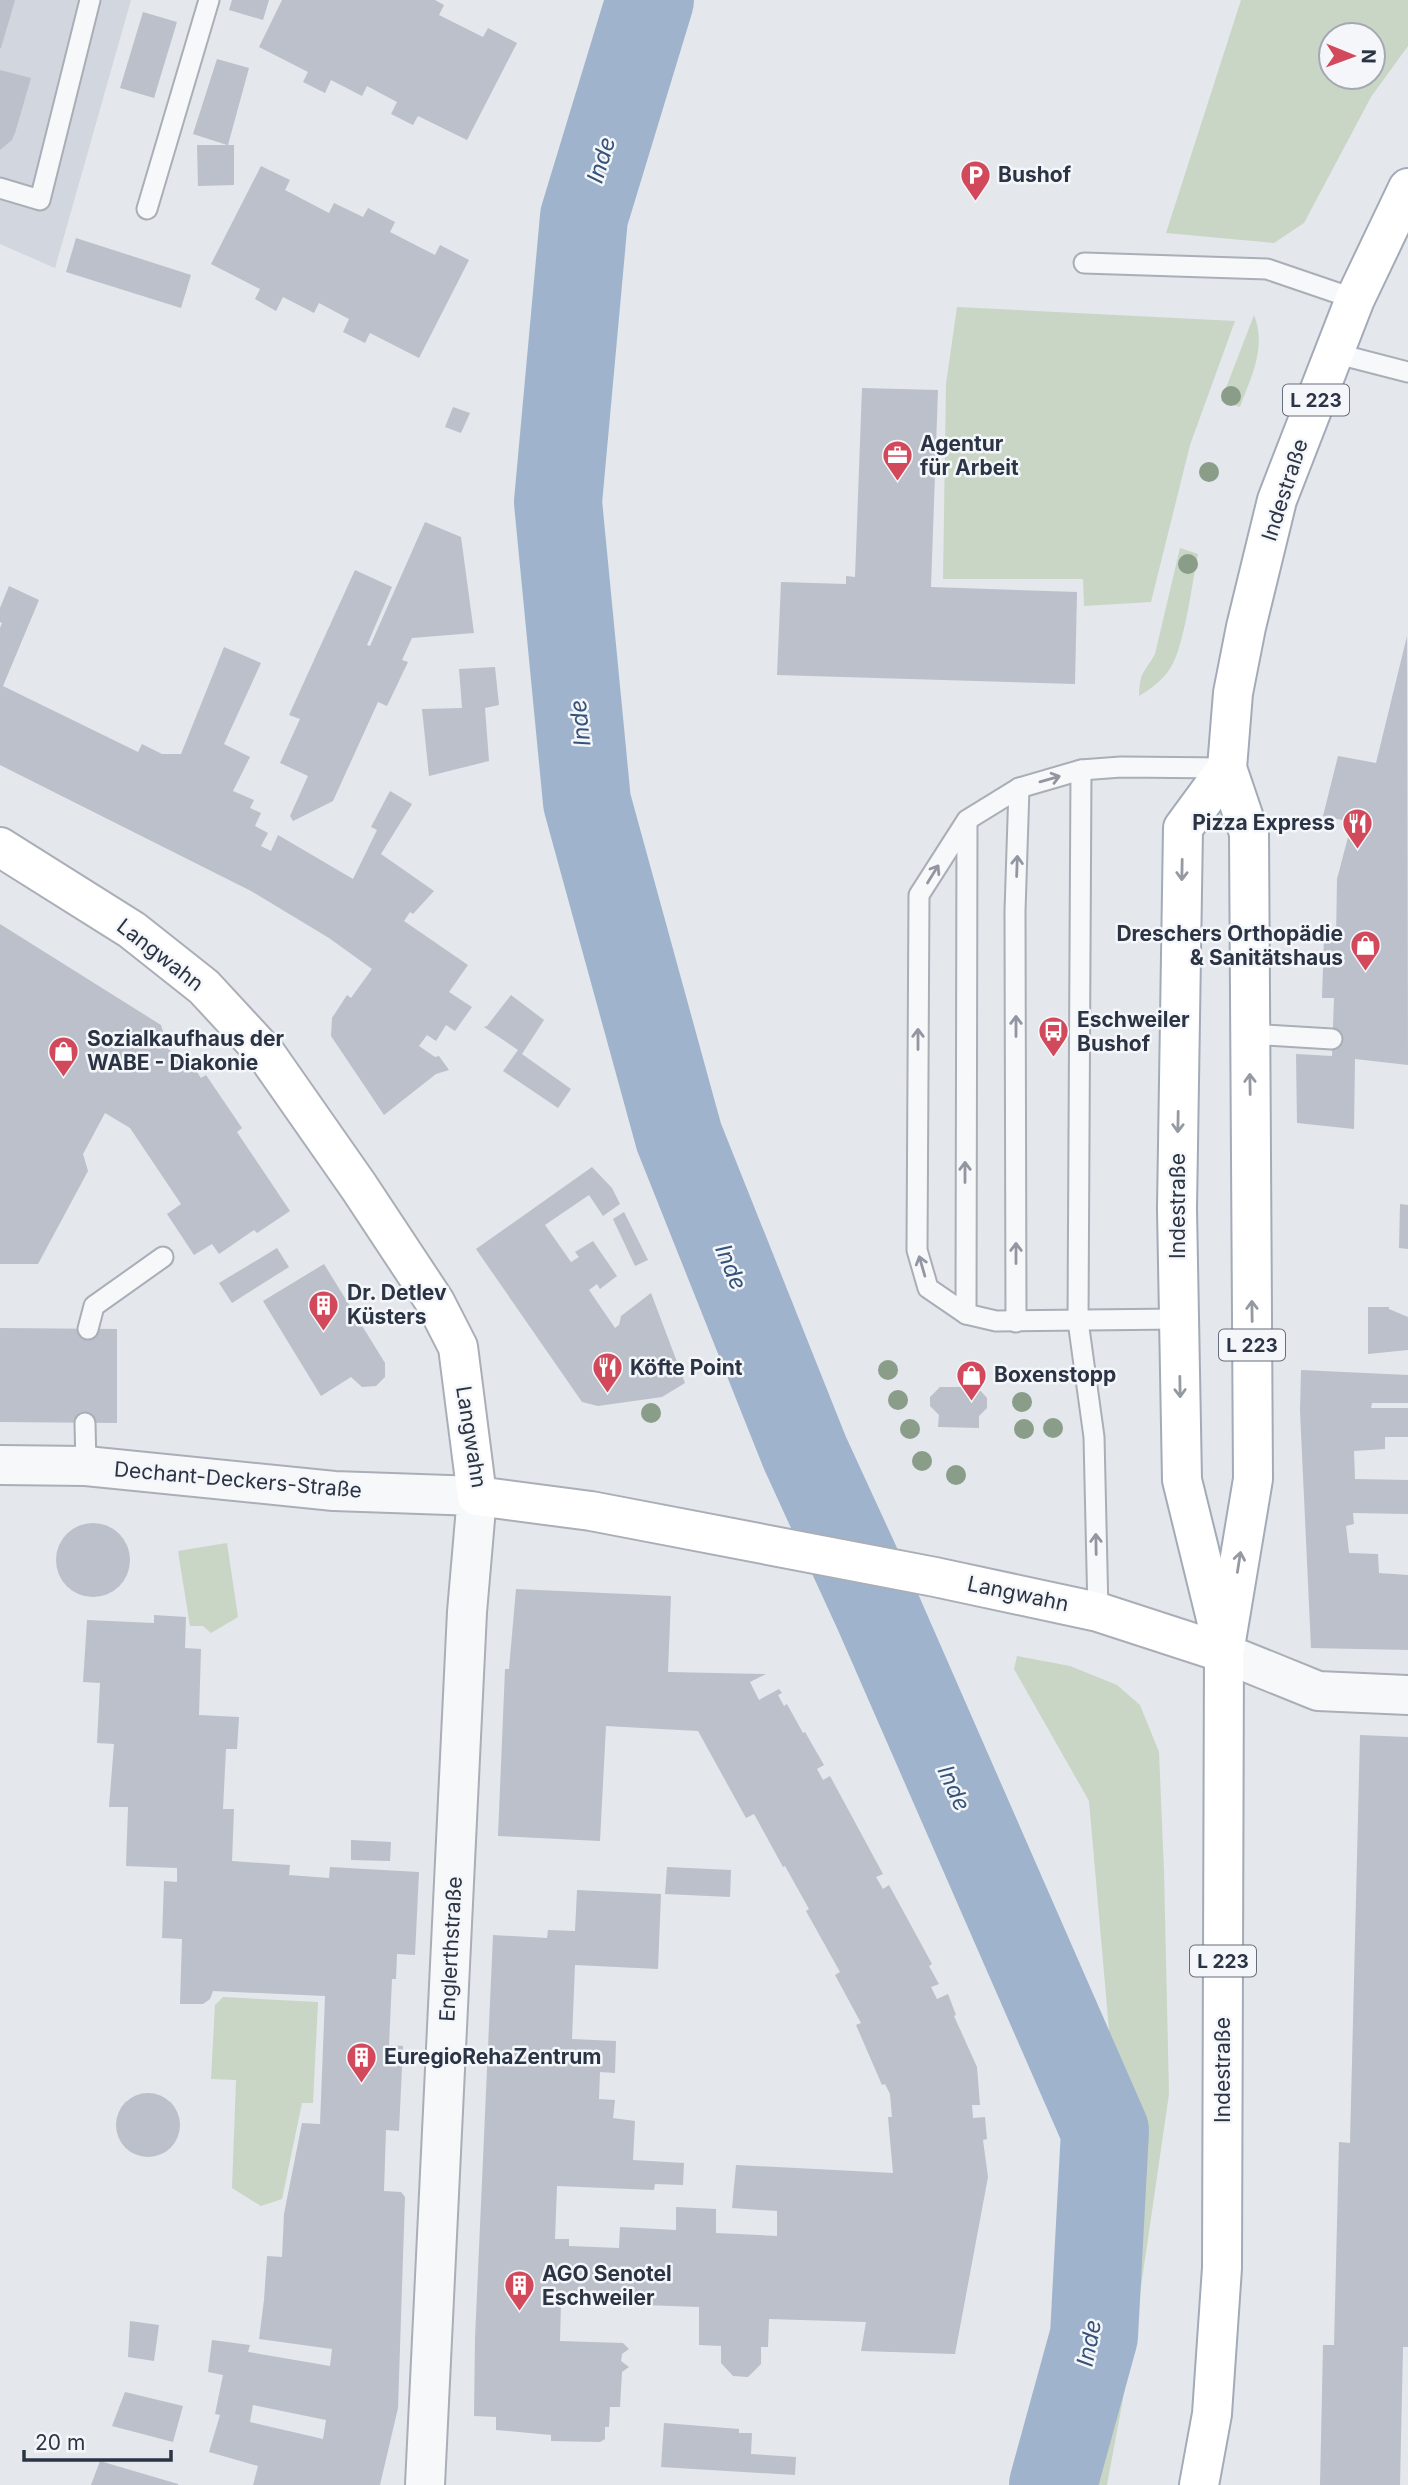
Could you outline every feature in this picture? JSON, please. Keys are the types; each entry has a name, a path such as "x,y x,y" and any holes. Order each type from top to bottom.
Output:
{"main road":[{"name":"Indestraße","path":"1199,2485 1212,2414 1222,2268 1224,1653 1253,1479 1249,833 1227,768 1233,693 1242,643 1277,500 1355,299 1408,188"},
{"name":"Indestraße","path":"1224,1653 1182,1480 1177,1209 1182,828 1227,768"},
{"name":"Langwahn","path":"0,846 132,930 204,986 266,1054 428,1290 458,1346 477,1496 590,1511 934,1577 1098,1612 1224,1653"}],"street":[{"name":"Dechant-Deckers-Straße","path":"0,1465 86,1466 334,1491 477,1496"},
{"name":"Englerthstraße","path":"425,2485 467,1612 477,1496"},
{"path":"1224,1653 1318,1691 1408,1695"}],"lane":[{"path":"0,188 40,200 90,0"},
{"path":"147,209 209,0"},
{"path":"1084,263 1266,269 1355,299"},
{"path":"1334,353 1408,372"},
{"path":"1179,1319 996,1321 966,1314 928,1287 917,1250 919,895 967,820 1019,788 1081,770 1121,767 1227,768"},
{"path":"1081,770 1078,1321 1094,1437 1098,1612"},
{"path":"1016,1322 1016,911 1019,788"},
{"path":"966,1314 967,820"},
{"path":"1249,1034 1332,1039"},
{"path":"88,1329 94,1306 163,1257"},
{"path":"85,1423 86,1466"}],"shaded area":[{"path":"0,0 131,0 55,268 0,244"}],"green space":[{"path":"1241,0 1408,0 1408,46 1387,75 1387,21 1317,21 1317,91 1375,91 1304,223 1274,243 1166,233"},
{"path":"957,307 1235,321 1190,445 1151,602 1084,606 1083,579 943,579 946,384"},
{"path":"1254,315 1258,327 1258,350 1253,373 1240,407 1221,401"},
{"path":"1180,548 1198,554 1180,644 1168,672 1139,696 1143,673 1155,654"},
{"path":"227,1543 238,1617 211,1633 203,1626 190,1626 178,1551"},
{"path":"1017,1656 1070,1666 1117,1685 1140,1705 1159,1752 1169,2094 1131,2356 1107,2485 1064,2485 1100,2359 1118,2133 1089,1801 1014,1669"},
{"path":"223,1997 318,2002 313,2103 302,2103 282,2199 261,2206 232,2188 236,2080 211,2079 215,2005"}],"building":[{"path":"0,0 15,0 1,48 0,48"},
{"path":"232,0 269,0 263,20 229,10"},
{"path":"282,0 435,0 444,5 439,15 483,37 488,28 517,43 467,140 418,116 413,125 391,114 397,102 367,86 362,96 331,80 325,93 303,82 308,72 259,47"},
{"path":"143,12 177,22 154,98 120,88"},
{"path":"217,59 249,68 228,145 234,145 234,185 198,186 197,145 227,145 193,134"},
{"path":"0,70 31,78 12,140 0,150"},
{"path":"261,166 290,180 285,190 329,213 334,203 363,217 368,208 395,222 390,232 435,255 440,245 469,260 419,358 370,333 365,343 343,332 349,319 319,303 314,313 283,297 276,311 255,299 260,289 211,264"},
{"path":"76,238 191,275 181,308 66,272"},
{"name":"Agentur für Arbeit","path":"862,388 938,390 931,587 1077,592 1075,684 777,675 781,582 846,584 846,576 855,577"},
{"path":"453,407 470,413 461,433 445,427"},
{"path":"425,522 461,537 474,633 412,638 402,660 408,662 387,706 378,702 333,801 293,821 290,816 308,776 280,763 300,719 289,715 355,570 392,587 367,645 370,646"},
{"path":"9,586 39,600 3,686 138,752 142,744 162,754 181,754 224,647 261,663 224,744 250,757 233,791 254,800 250,808 261,813 255,826 268,833 261,846 271,851 278,835 353,879 377,830 371,827 390,791 412,804 381,854 434,891 413,914 410,912 404,921 468,965 449,992 472,1007 455,1031 446,1025 436,1041 427,1035 419,1046 435,1057 439,1056 449,1070 436,1074 384,1115 331,1036 332,1018 347,995 351,998 372,969 329,938 251,891 0,765 0,608"},
{"path":"1407,636 1408,1065 1355,1059 1354,1129 1297,1123 1296,1054 1332,1056 1334,998 1322,998 1324,937 1336,938 1337,879 1352,822 1323,816 1338,756 1376,763"},
{"path":"495,667 499,705 485,708 489,761 429,776 422,709 462,708 459,669"},
{"name":"Sozialkaufhaus der WABE - Diakonie","path":"0,924 161,1025 168,1049 193,1066 201,1078 206,1075 242,1128 237,1132 290,1211 257,1233 254,1230 219,1254 212,1244 194,1255 167,1214 181,1204 130,1128 105,1113 83,1154 88,1171 38,1264 0,1264"},
{"path":"511,995 544,1020 522,1054 571,1089 558,1108 503,1071 518,1050 484,1027"},
{"path":"592,1167 612,1188 620,1204 603,1216 589,1195 545,1225 571,1262 579,1257 575,1252 593,1241 617,1276 600,1289 597,1284 589,1290 615,1328 619,1325 621,1316 651,1293 685,1383 662,1397 598,1406 582,1402 476,1249"},
{"path":"1400,1204 1408,1205 1408,1249 1399,1248"},
{"path":"624,1212 648,1260 635,1266 613,1219"},
{"path":"277,1248 289,1267 232,1303 219,1283"},
{"name":"Dr. Detlev Küsters","path":"324,1264 385,1363 385,1377 376,1386 362,1387 351,1377 321,1396 263,1301"},
{"path":"1368,1307 1389,1307 1408,1317 1408,1350 1368,1354"},
{"path":"0,1328 117,1329 117,1423 0,1422"},
{"path":"1301,1370 1408,1375 1408,1403 1372,1403 1371,1408 1408,1408 1408,1437 1385,1437 1385,1449 1354,1451 1355,1479 1408,1480 1408,1514 1353,1513 1354,1524 1346,1526 1349,1553 1378,1554 1379,1573 1408,1575 1408,1650 1311,1648 1300,1411"},
{"path":"940,1387 977,1387 987,1398 987,1408 979,1416 979,1428 938,1427 939,1415 930,1406 930,1397"},
{"path":"93,1523 107,1526 119,1534 127,1546 130,1560 127,1574 119,1586 107,1594 93,1597 79,1594 67,1586 59,1574 56,1560 59,1546 67,1534 79,1526"},
{"path":"516,1589 671,1596 668,1672 766,1674 750,1682 759,1700 779,1689 782,1693 778,1695 784,1706 787,1704 824,1765 817,1769 823,1780 830,1776 883,1874 876,1877 883,1889 889,1885 932,1964 929,1966 939,1984 931,1987 937,1999 948,1994 956,2015 954,2016 977,2067 980,2105 972,2105 973,2118 985,2117 987,2139 983,2140 988,2177 955,2354 861,2351 866,2322 769,2319 768,2347 761,2347 761,2364 748,2377 733,2376 721,2363 721,2346 699,2345 699,2307 561,2302 560,2341 623,2343 629,2349 622,2354 621,2361 629,2367 622,2372 620,2407 610,2407 605,2439 600,2442 551,2441 551,2435 496,2430 496,2417 474,2416 493,1935 547,1938 548,1930 575,1931 577,1890 661,1894 658,1969 575,1965 572,2039 616,2041 615,2073 600,2072 599,2099 615,2100 613,2118 635,2121 633,2160 684,2163 683,2185 655,2184 654,2190 557,2186 555,2239 569,2239 569,2246 619,2248 620,2227 676,2230 676,2207 716,2209 716,2233 777,2236 777,2211 732,2208 736,2165 893,2173 888,2117 892,2117 890,2094 885,2084 882,2085 856,2025 861,2023 835,1975 840,1972 785,1866 783,1867 754,1814 746,1818 698,1731 606,1726 600,1841 498,1836 505,1669 509,1669"},
{"path":"154,1615 186,1617 185,1648 201,1649 199,1715 239,1717 237,1749 226,1749 223,1809 234,1809 232,1861 290,1865 289,1875 329,1878 330,1867 419,1872 415,1955 397,1954 396,1979 392,1979 389,2045 403,2046 399,2131 386,2130 384,2191 401,2192 405,2197 398,2408 380,2485 253,2485 258,2466 209,2452 220,2415 215,2414 223,2375 208,2372 212,2340 250,2345 248,2352 330,2366 332,2349 259,2339 267,2256 282,2257 284,2214 302,2123 320,2124 325,1996 213,1991 210,1999 203,2004 180,2004 182,1939 162,1938 164,1881 177,1882 177,1868 126,1866 128,1807 109,1807 114,1744 97,1743 100,1683 83,1682 87,1620 154,1623","holes":["253,2405 326,2420 323,2439 250,2422"]},
{"path":"1360,1735 1408,1737 1408,2347 1403,2347 1400,2485 1320,2485 1323,2345 1334,2345 1339,2142 1350,2143"},
{"path":"351,1840 391,1842 390,1861 351,1860"},
{"path":"667,1867 731,1870 730,1897 665,1894"},
{"path":"148,2093 160,2095 171,2102 178,2113 178,2137 171,2148 160,2155 148,2157 136,2155 125,2148 118,2137 116,2125 118,2113 125,2102 136,2095"},
{"path":"130,2321 159,2325 154,2361 128,2357"},
{"path":"125,2392 183,2406 173,2442 112,2426"},
{"path":"664,2423 739,2429 739,2433 752,2433 751,2454 796,2457 795,2475 661,2467"},
{"path":"100,2461 178,2484 178,2485 91,2485"}],"waterway":[{"name":"Inde","path":"650,0 584,217 558,502 587,802 679,1137 805,1453 878,1612 1105,2131 1094,2336 1053,2485"}],"place":[{"name":"Bushof","path":"975,202"},
{"name":"Agentur für Arbeit","path":"897,483"},
{"name":"Pizza Express","path":"1358,850"},
{"name":"Dreschers Orthopädie & Sanitätshaus","path":"1366,973"},
{"name":"Eschweiler Bushof","path":"1054,1059"},
{"name":"Sozialkaufhaus der WABE - Diakonie","path":"64,1078"},
{"name":"Dr. Detlev Küsters","path":"324,1332"},
{"name":"Köfte Point","path":"607,1395"},
{"name":"Boxenstopp","path":"971,1402"},
{"name":"EuregioRehaZentrum","path":"361,2084"},
{"name":"AGO Senotel Eschweiler","path":"519,2313"}]}
